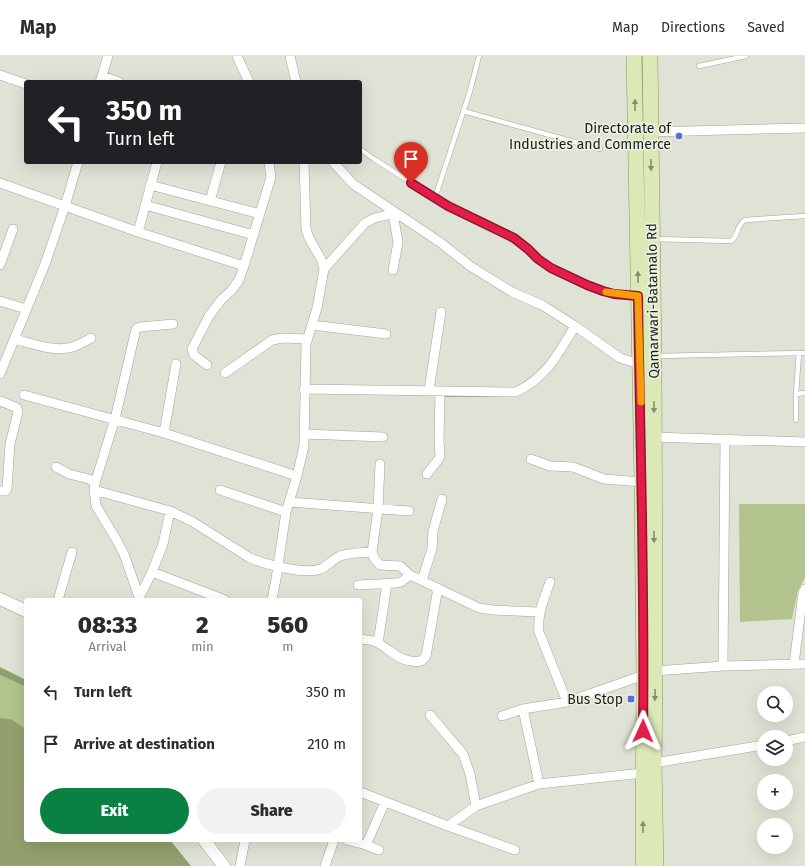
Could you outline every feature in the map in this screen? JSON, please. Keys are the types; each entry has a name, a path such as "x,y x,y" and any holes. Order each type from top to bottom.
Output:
{"main road":[{"name":"Qamarwari-Batamalo Rd","path":"634,56 642,482 654,763 656,866"},
{"name":"Qamarwari-Batamalo Rd","path":"643,866 643,773 650,673 654,437 650,56"},
{"path":"635,125 651,132"}],"street":[{"path":"101,79 108,56"},
{"path":"237,56 248,80"},
{"path":"290,56 296,80"},
{"path":"0,75 24,83"},
{"path":"651,132 805,128"},
{"path":"1,368 44,264 65,206 77,164"},
{"path":"138,232 156,164"},
{"path":"210,202 220,164"},
{"path":"207,365 193,354 193,346 214,308 232,291 244,266 271,177 269,164"},
{"path":"272,598 286,512 304,446 304,389 307,339 317,308 324,269 321,259 306,230 304,164"},
{"path":"335,164 353,184 394,214 441,243 476,270 512,292 542,305 620,358 639,364"},
{"path":"0,183 138,232 244,266"},
{"path":"150,185 260,214"},
{"path":"145,205 254,235"},
{"path":"324,269 365,223 375,218 394,214"},
{"path":"393,270 398,242 394,214"},
{"path":"0,265 13,229"},
{"path":"0,301 26,309"},
{"path":"429,390 441,312"},
{"path":"140,598 124,554 110,528 98,512 95,500 95,486 115,419 136,329 140,327 173,324"},
{"path":"312,325 386,334"},
{"path":"304,389 516,392 530,386 553,362 575,326"},
{"path":"14,339 56,349 78,345 91,338"},
{"path":"224,373 272,340 283,338 307,339"},
{"path":"164,433 176,364"},
{"path":"427,474 440,456 440,391"},
{"path":"24,394 164,433 297,476"},
{"path":"0,400 17,408 18,412 10,444 7,489 5,491 0,491"},
{"path":"304,434 384,437"},
{"path":"654,437 805,442"},
{"path":"723,666 725,440"},
{"path":"531,459 550,466 573,467 604,479 642,482"},
{"path":"380,464 378,509 372,552 374,558 380,565 400,566 410,575 480,608 539,612"},
{"path":"56,467 69,474 89,479 95,486 170,511 193,522 250,558 277,567 312,571 321,569 338,557 372,552"},
{"path":"220,490 286,512"},
{"path":"422,580 432,549 433,531 442,499"},
{"path":"289,502 409,511"},
{"path":"140,598 163,544 170,511"},
{"path":"59,598 72,552"},
{"path":"152,572 220,598"},
{"path":"358,585 401,582 410,575"},
{"path":"550,582 539,612 539,632 566,702"},
{"path":"378,643 387,584"},
{"path":"362,639 378,643 395,656 401,658 417,662 424,659 438,588"},
{"path":"794,664 802,593 805,589"},
{"path":"0,599 24,610"},
{"path":"502,716 523,709 566,702 650,673 723,666 805,664"},
{"path":"523,709 540,784"},
{"path":"430,715 463,754 470,774 476,806"},
{"path":"793,739 805,737"},
{"path":"654,763 757,746"},
{"path":"448,826 476,806 540,784 643,773"},
{"path":"362,793 515,850"},
{"path":"366,845 385,802"},
{"path":"206,842 224,866"},
{"path":"240,866 245,842"},
{"path":"325,866 333,842"},
{"path":"355,842 378,850"}],"lane":[{"path":"435,198 479,56"},
{"path":"699,66 746,56"},
{"path":"463,111 600,149"},
{"path":"362,150 448,206 514,238 551,268 603,291 614,294 638,296"},
{"path":"652,238 731,242 734,240 739,225 745,220 805,216"},
{"path":"796,420 799,353"},
{"path":"654,356 805,353"},
{"path":"796,394 805,393"}],"shaded area":[{"path":"739,504 805,504 805,578 798,590 792,619 740,622"},
{"path":"0,667 24,679 24,686 0,675"},
{"path":"0,675 24,686 24,728 11,719 0,718"},
{"path":"0,718 11,719 24,728 24,842 172,842 191,866 0,866"}],"slow traffic":[{"path":"606,292 638,296 641,402"}],"place":[{"name":"Directorate of Industries and Commerce","path":"679,136"},
{"name":"Bus Stop","path":"631,699"}],"route":[{"path":"411,183 448,206 514,238 551,268 603,291 614,294 638,296 642,452 644,675 643,731"}]}
